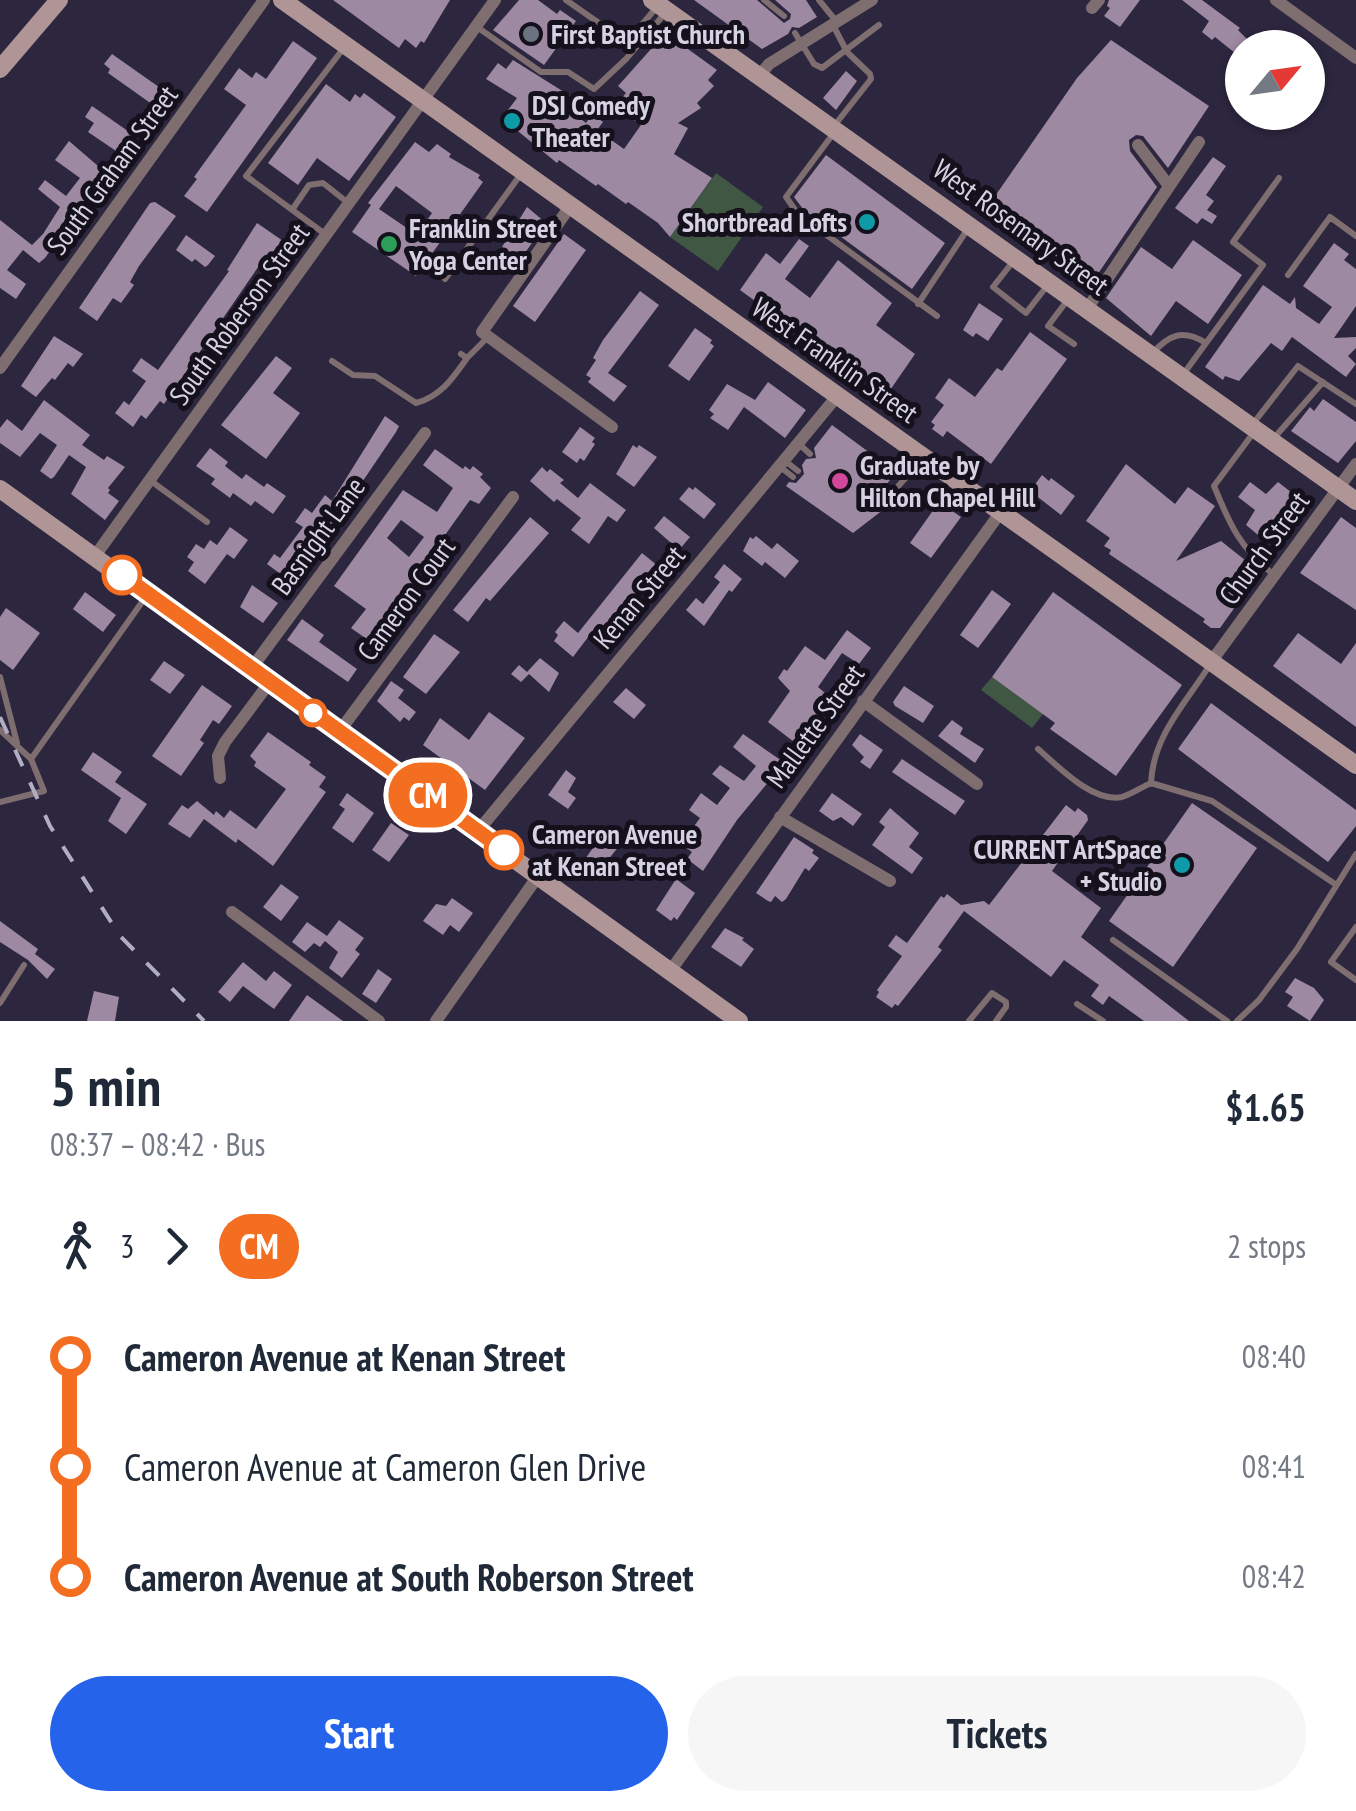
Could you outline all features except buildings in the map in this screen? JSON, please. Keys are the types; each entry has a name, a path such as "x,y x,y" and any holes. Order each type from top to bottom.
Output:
{"street":[{"path":"0,69 59,0"},
{"name":"South Graham Street","path":"0,368 264,0"},
{"name":"West Franklin Street","path":"282,0 1356,765"},
{"name":"South Roberson Street","path":"96,556 495,0"},
{"path":"760,75 798,39 835,24 872,0"},
{"path":"1276,0 1356,58"},
{"name":"West Rosemary Street","path":"659,5 1356,501"},
{"path":"1087,309 1198,142"},
{"path":"1138,144 1169,186"},
{"path":"571,205 485,335 612,427"},
{"name":"Kenan Street","path":"478,831 838,395"},
{"name":"Basnight Lane","path":"251,668 425,433"},
{"name":"Church Street","path":"1212,662 1356,464"},
{"path":"0,489 738,1021"},
{"name":"Cameron Court","path":"339,732 513,496"},
{"name":"Mallette Street","path":"671,970 1000,512"},
{"path":"220,778 218,756 225,742 270,682"},
{"path":"864,702 976,784"},
{"path":"780,817 890,881"},
{"path":"436,1021 538,876"},
{"path":"232,912 379,1021"}],"lane":[{"path":"566,0 619,36 639,28 659,5"},
{"path":"764,0 784,16"},
{"path":"819,0 846,50 872,79 786,198 798,214 937,316"},
{"path":"476,26 541,72 568,72 594,89 626,59 659,5"},
{"path":"798,39 814,64 822,68 879,25"},
{"path":"327,235 246,176 346,44"},
{"path":"445,279 524,171"},
{"path":"1182,376 1262,265 1233,242 1279,178"},
{"path":"292,210 309,186 323,183 348,202"},
{"path":"1288,276 1330,217 1356,236"},
{"path":"918,304 970,225"},
{"path":"1016,258 993,287 1026,314 1050,282"},
{"path":"1070,296 1048,326 1074,344"},
{"path":"1151,354 1171,335 1182,334 1206,343"},
{"path":"332,361 352,374 375,376 416,403 445,388 464,356 485,335"},
{"path":"1275,576 1239,542 1214,486 1298,366 1356,404"},
{"path":"1272,441 1323,382"},
{"path":"798,443 810,454"},
{"path":"894,491 923,457"},
{"path":"781,463 795,473"},
{"path":"150,480 208,522"},
{"path":"31,759 148,594"},
{"path":"1152,783 1152,763 1159,743 1212,662"},
{"path":"0,677 18,743"},
{"path":"0,730 31,759 44,791 0,802"},
{"path":"1038,749 1065,772 1104,796 1124,796 1152,783 1212,800 1335,884"},
{"path":"1238,1021 1296,950 1356,854"},
{"path":"1356,927 1331,962 1356,980"},
{"path":"1114,940 1227,1021"},
{"path":"0,1003 24,965"},
{"path":"969,1021 992,993 1006,1002 996,1021"},
{"path":"1077,1004 1103,1021"}],"green space":[{"path":"716,173 763,207 718,271 670,237"},
{"path":"992,677 1043,714 1032,728 981,690"}],"railway":[{"path":"0,717 50,826 120,936 204,1021"}],"bus line":[{"name":"CM","path":"122,575 504,850"}],"place":[{"name":"First Baptist Church","path":"531,34"},
{"name":"DSI Comedy Theater","path":"512,121"},
{"name":"Shortbread Lofts","path":"867,222"},
{"name":"Franklin Street Yoga Center","path":"389,244"},
{"name":"Graduate by Hilton Chapel Hill","path":"840,481"},
{"name":"Cameron Avenue at Kenan Street","path":"504,850"},
{"name":"CURRENT ArtSpace + Studio","path":"1182,865"}]}
